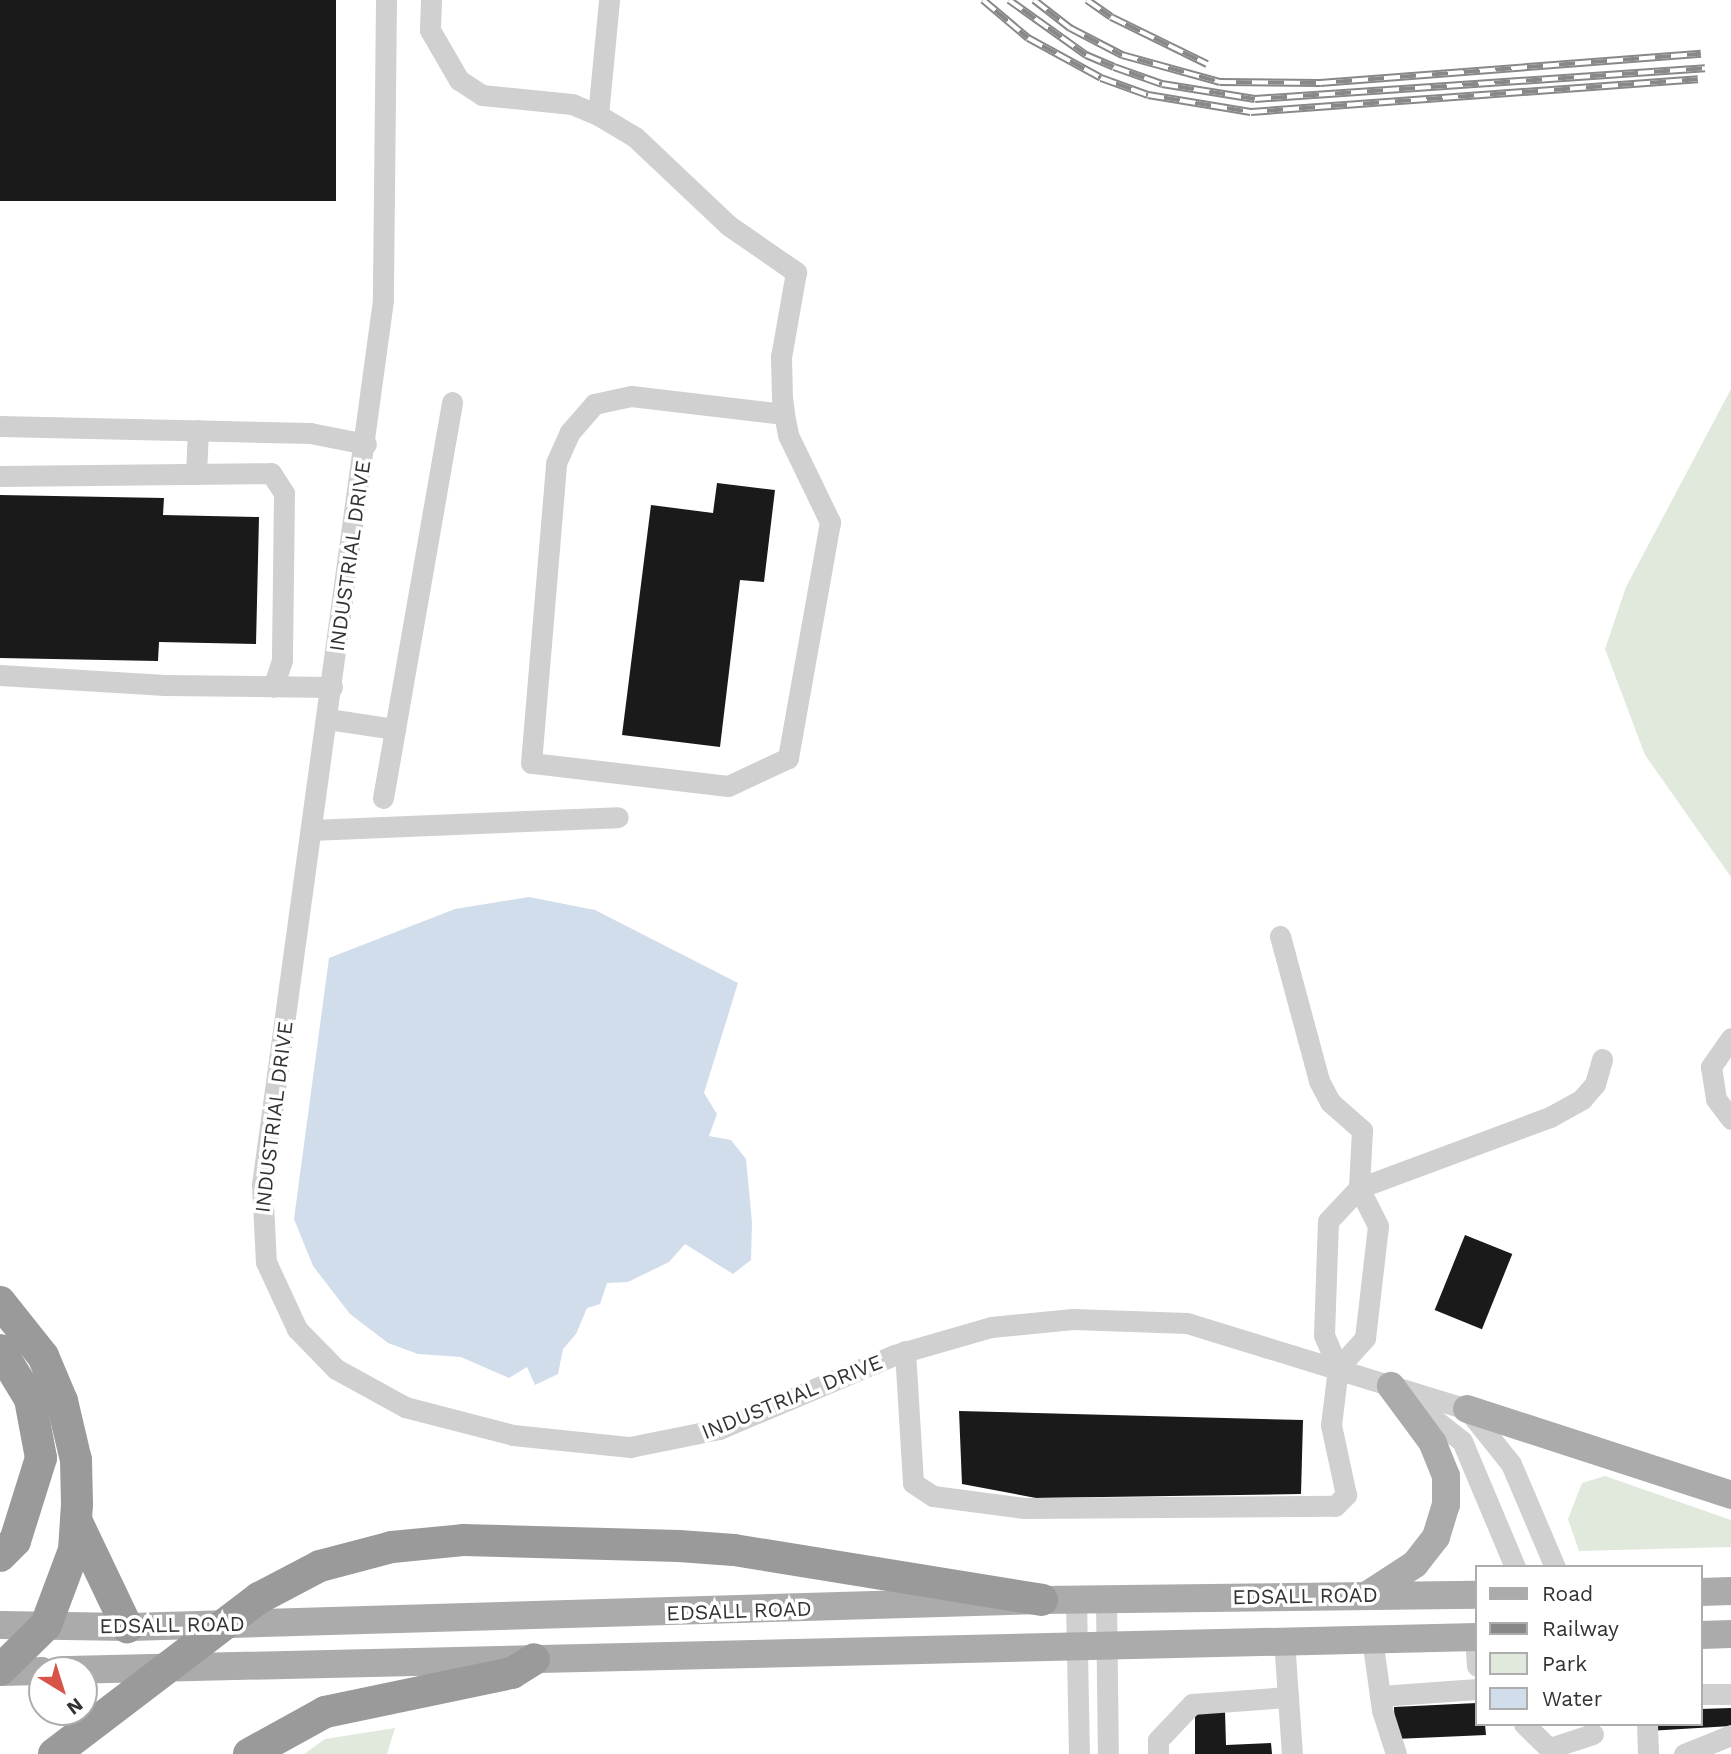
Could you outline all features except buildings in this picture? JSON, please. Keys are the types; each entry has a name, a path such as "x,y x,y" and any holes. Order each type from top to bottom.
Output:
{"highway":[{"path":"0,1302 43,1356 62,1401 76,1460 74,1550 46,1625 0,1671"},
{"path":"0,1350 30,1399 41,1458 32,1502 15,1541 0,1556"},
{"path":"76,1519 127,1627"},
{"path":"54,1754 259,1598 320,1566 392,1547 464,1540 734,1550 1042,1600"},
{"path":"249,1754 326,1712 512,1673 534,1660"}],"main road":[{"path":"1369,1594 1415,1564 1436,1536 1446,1505 1446,1476 1433,1443 1391,1386"},
{"path":"1467,1409 1731,1495"},
{"path":"1703,1592 1731,1591"},
{"name":"EDSALL ROAD","path":"0,1625 127,1627 1042,1600 1369,1594 1476,1595"},
{"path":"1703,1635 1731,1634"},
{"name":"EDSALL ROAD","path":"98,1669 1077,1649 1284,1640 1476,1637"},
{"path":"0,1671 28,1671"}],"street":[{"name":"INDUSTRIAL DRIVE","path":"386,0 386,261 366,444 311,830 261,1224 279,1299 297,1329 336,1369 404,1407 458,1423 570,1444 630,1447 719,1429 905,1352 991,1326 1073,1319 1153,1320 1216,1330 1467,1409"},
{"path":"431,0 430,30 459,80 482,95 572,104 598,115 635,137 728,225 796,272 781,357 784,414 809,485 830,522 788,758 728,786 531,763 556,463 569,432 594,404 631,396 784,414"},
{"path":"598,115 609,0"},
{"path":"383,798 452,402"},
{"path":"0,426 310,433 366,444"},
{"path":"196,474 198,430"},
{"path":"0,476 271,473 284,493 282,660 273,687"},
{"path":"0,675 273,687 332,687"},
{"path":"328,719 395,729"},
{"path":"311,830 618,817"},
{"path":"1280,936 1319,1081 1330,1102 1362,1130 1359,1188 1378,1226 1365,1338 1338,1368"},
{"path":"1731,1038 1711,1067 1716,1099 1731,1119"},
{"path":"905,1352 913,1483 933,1496 1024,1508 1335,1506 1346,1495 1331,1425 1338,1368 1324,1335 1328,1221 1359,1188 1550,1117 1582,1100 1595,1084 1602,1059"},
{"name":"INDUSTRIAL DRIVE","path":"1391,1386 1462,1441 1478,1466 1515,1565"},
{"path":"1467,1409 1511,1464 1554,1565"},
{"path":"1107,1599 1108,1754"},
{"path":"1076,1600 1079,1754"},
{"path":"1372,1638 1380,1696 1396,1754"},
{"path":"1284,1640 1292,1754"},
{"path":"1380,1696 1476,1689"},
{"path":"1703,1694 1731,1694"},
{"path":"1157,1754 1158,1740 1192,1704 1288,1697"},
{"path":"1526,1726 1554,1751 1594,1738"},
{"path":"1647,1726 1648,1754"},
{"path":"1684,1754 1731,1735"}],"green space":[{"path":"1731,389 1731,877 1645,755 1605,649 1626,587"},
{"path":"1605,1476 1731,1520 1731,1547 1579,1551 1568,1519 1582,1483"},
{"path":"395,1728 387,1754 304,1754 325,1739"}],"water":[{"path":"529,897 595,910 738,983 704,1093 717,1114 709,1136 731,1140 746,1159 752,1222 751,1260 733,1274 685,1244 669,1262 628,1282 607,1283 600,1304 587,1308 576,1334 563,1349 558,1374 535,1385 527,1367 509,1378 461,1357 418,1354 388,1343 350,1314 313,1266 294,1219 329,958 455,909"}],"railway":[{"path":"983,0 1028,38 1101,78 1148,95 1251,112 1698,79"},
{"path":"1009,0 1086,55 1114,67 1162,84 1255,99 1705,68"},
{"path":"1034,0 1070,28 1122,55 1220,82 1320,83 1701,54"},
{"path":"1087,0 1111,17 1207,64"}]}
